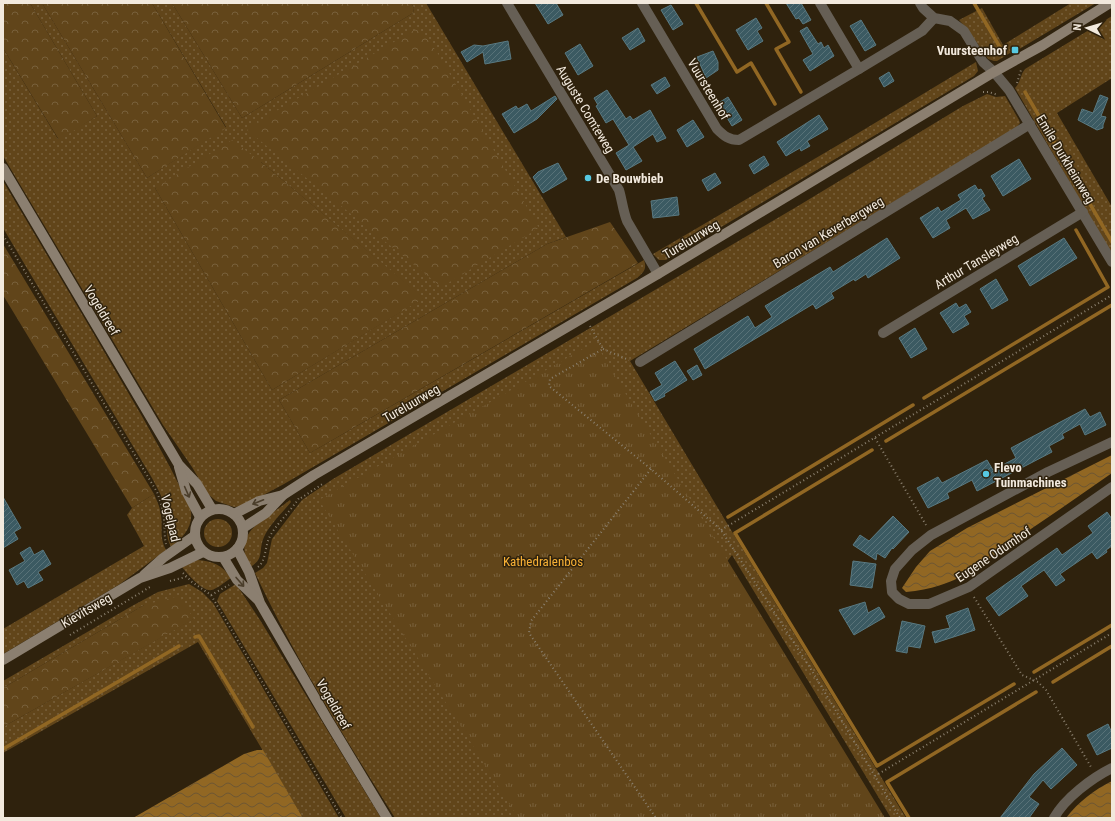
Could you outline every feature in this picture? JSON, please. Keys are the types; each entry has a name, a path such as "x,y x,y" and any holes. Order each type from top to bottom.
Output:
{"street":[{"name":"Auguste Comteweg","path":"507,3 619,190 627,221 658,274"},
{"name":"Vuursteenhof","path":"642,3 717,129 724,136 732,140 739,140 922,31 934,18"},
{"path":"820,3 859,69"},
{"path":"920,3 923,8 934,18"},
{"name":"Tureluurweg","path":"243,528 266,513 283,495 320,471 658,274 994,72 1043,45 1110,3"},
{"name":"Emile Durkheimweg","path":"934,18 950,21 964,31 983,62 994,72 1009,90 1112,262"},
{"name":"Baron van Keverbergweg","path":"640,362 1030,124"},
{"name":"Vogeldreef","path":"3,168 179,465 197,484 212,509"},
{"name":"Arthur Tansleyweg","path":"883,333 1083,212"},
{"name":"Eugene Odumhof","path":"1112,442 1048,472 931,534 912,550 896,570 891,581 892,592 899,599 909,604 929,604 969,587 1112,487"},
{"name":"Vogeldreef","path":"179,465 186,491 200,517"},
{"name":"Tureluurweg","path":"234,514 259,501 283,495"},
{"path":"220,508 234,514 238,518 243,528 241,543 237,549 233,553 223,557 209,556 203,552 194,536 196,522 200,517 212,509 220,508"},
{"name":"Kievitsweg","path":"3,660 140,578 171,552 194,536"},
{"name":"Vogeldreef","path":"237,549 250,572 260,603 387,818"},
{"name":"Kievitsweg","path":"140,578 177,565 203,552"},
{"name":"Vogeldreef","path":"223,557 237,580 260,603"},
{"path":"1054,818 1057,812 1073,796 1097,777 1112,768"}],"path":[{"name":"Vogelpad","path":"3,235 156,492 162,507 164,537 171,552"},
{"path":"721,530 1112,295"},
{"path":"590,326 603,349 636,362 640,362"},
{"path":"603,349 550,379 549,386 651,469 721,530 809,666 900,818"},
{"path":"875,438 931,534"},
{"path":"651,469 531,621 529,633 656,818"},
{"path":"250,572 260,566 269,538 298,500"},
{"path":"177,565 186,577 210,595 342,818"},
{"path":"166,582 186,577"},
{"path":"210,595 237,580"},
{"name":"Kievitsweg","path":"65,637 155,585"},
{"path":"969,587 1019,672 1022,675 1038,682 1046,690 1097,777"},
{"path":"875,776 1112,633"}],"green space":[{"path":"3,3 30,3 97,116 59,140 3,48"},
{"path":"30,3 42,3 147,178 226,127 152,3 172,3 242,118 413,13 414,8 411,3 426,3 566,237 547,244 279,400 310,453 644,260 645,268 637,278 284,484 243,506 234,507 216,501 208,494 192,467 163,425 3,156 3,48 58,139 97,116","holes":["261,162 423,298 272,390 155,188"]},
{"path":"42,3 152,3 226,128 147,178"},
{"path":"172,3 411,3 414,8 413,13 242,118"},
{"path":"1071,3 1096,3 997,61 988,59 969,31 959,20 982,8 1003,45"},
{"path":"1112,16 1112,78 1057,113 1112,207 1112,255 1015,88 1025,69"},
{"path":"416,29 421,31 437,52 539,228 443,286 439,285 247,130 249,127"},
{"path":"976,62 978,71 974,76 666,260 659,260 653,254 850,138"},
{"path":"987,94 996,97 1005,96 1019,120 1020,123 1016,128 630,361 906,818 891,818 732,555 531,818 395,818 339,728 304,667 270,605 255,573 263,568 267,563 272,539 302,500 333,479 798,206 963,106"},
{"path":"232,140 261,162 424,298 272,390 155,188"},
{"path":"3,181 143,418 187,501 191,512 190,523 183,536 171,547 167,534 167,513 163,499 152,478 3,228"},
{"path":"610,222 638,263 310,453 279,400 547,244"},
{"path":"3,244 154,494 132,508 3,295"},
{"name":"Kathedralenbos","path":"595,342 885,818 518,818 319,500"},
{"path":"154,494 161,512 162,537 166,550 120,584 3,654 3,629 144,546 127,515 132,508"},
{"path":"290,500 291,502 273,523 264,537 258,561 250,567 245,555 245,544 248,535 262,520"},
{"path":"218,519 228,523 232,533 228,543 218,547 208,543 204,533 208,523"},
{"path":"197,560 217,564 231,578 212,590 204,588 195,582 182,567"},
{"path":"189,584 202,592 213,603 339,818 303,818 198,642 3,753 3,727 193,619 144,605 3,688 3,681 158,592"},
{"path":"236,584 260,620 381,818 346,818 217,601 220,594"},
{"path":"179,596 194,619 3,727 3,688 144,605"}],"water":[{"path":"1112,455 1112,473 981,564 955,580 924,590 906,592 902,588 916,567 930,551 967,528"},
{"path":"257,750 263,750 303,818 133,818 244,754"},
{"path":"1112,781 1112,818 1066,818 1087,797"}],"building":[{"path":"535,3 556,3 563,15 548,24"},
{"path":"786,3 801,3 811,20 803,24 799,18 796,19"},
{"path":"671,5 683,24 673,30 661,10"},
{"path":"756,18 762,28 757,31 763,41 748,50 736,30"},
{"path":"861,20 876,45 865,51 850,26"},
{"path":"807,27 818,44 821,42 824,48 828,45 834,56 810,71 803,60 813,54 800,31"},
{"path":"638,28 645,41 630,50 622,38"},
{"path":"508,41 511,59 485,64 483,52 467,62 461,52 474,45 483,46"},
{"path":"580,44 593,66 578,75 565,53"},
{"path":"713,51 718,62 718,70 706,78 697,57"},
{"path":"889,72 894,81 884,87 879,78"},
{"path":"665,77 670,86 657,94 651,85"},
{"path":"607,90 626,119 630,116 633,120 650,110 666,138 657,142 653,134 633,147 642,161 626,170 616,153 629,145 613,119 606,123 596,106 598,105 594,98"},
{"path":"1100,95 1108,98 1101,116 1106,117 1103,128 1097,130 1078,120 1082,109 1093,113"},
{"path":"555,96 557,99 537,119 514,133 502,114 516,106 518,109 527,104 531,111"},
{"path":"728,97 742,120 732,126 720,106 720,102"},
{"path":"819,115 828,129 807,141 810,146 801,151 800,148 786,156 777,142"},
{"path":"693,120 704,137 687,147 677,130"},
{"path":"764,156 769,165 754,174 749,165"},
{"path":"1019,159 1031,179 1003,196 991,176"},
{"path":"558,163 567,179 543,193 533,177 538,172"},
{"path":"715,173 721,183 708,191 702,180"},
{"path":"975,185 978,190 981,189 985,196 982,198 990,210 973,219 966,208 946,220 950,228 933,238 920,218 938,207 941,212 961,200 958,195"},
{"path":"677,197 679,215 653,218 651,201"},
{"path":"887,238 900,258 868,278 866,274 855,281 854,279 831,293 834,298 816,309 813,304 705,369 694,349 748,316 755,328 772,317 765,306 830,267 833,272"},
{"path":"1064,238 1077,258 1030,286 1018,266"},
{"path":"996,279 1008,300 992,309 980,289"},
{"path":"956,303 959,308 966,304 971,312 964,316 969,324 953,333 940,313"},
{"path":"915,328 927,349 911,358 899,338"},
{"path":"675,361 687,380 664,394 665,396 655,401 650,392 662,385 655,373"},
{"path":"697,365 702,375 693,380 687,371"},
{"path":"1085,409 1090,417 1100,412 1106,425 1085,435 1080,424 1062,434 1064,438 1049,446 1052,452 977,491 972,480 947,493 949,498 928,508 917,488 938,477 942,483 987,460 993,470 1016,458 1011,448"},
{"path":"3,497 21,528 14,532 18,539 3,548"},
{"path":"1107,512 1112,519 1112,546 1106,550 1107,552 1097,559 1092,552 1060,574 1065,580 1056,586 1044,570 1021,586 1028,596 999,616 986,598 1057,548 1062,555 1093,533 1088,526"},
{"path":"893,516 909,532 893,549 892,548 885,558 877,553 876,560 853,545 860,535 869,541"},
{"path":"30,547 34,555 43,550 51,564 38,572 43,580 28,588 24,581 17,585 9,570 25,561 20,553"},
{"path":"853,561 876,564 872,588 850,585"},
{"path":"865,602 868,613 879,607 885,617 854,635 839,610"},
{"path":"968,608 975,630 935,643 932,632 950,628 946,616"},
{"path":"902,621 925,626 920,648 908,646 907,653 896,651"},
{"path":"1108,724 1112,733 1112,748 1097,755 1087,735"},
{"path":"1062,748 1077,765 1051,789 1043,780 1029,797 1039,804 1029,818 1000,818 1034,774"}],"waterway":[{"path":"696,3 737,72 751,63 775,104"},
{"path":"766,3 789,42 776,49 801,92"},
{"path":"974,3 1001,49"},
{"path":"1025,92 1112,242"},
{"path":"924,398 1108,287 1076,230"},
{"path":"886,441 1112,305"},
{"path":"728,517 913,405"},
{"path":"872,450 735,533 877,766 1014,684"},
{"path":"1034,672 1112,625"},
{"path":"195,637 199,636 253,727"},
{"path":"3,749 179,646"},
{"path":"1053,682 1112,646"},
{"path":"909,818 887,782 1036,692"}],"place":[{"name":"Vuursteenhof","path":"1015,50"},
{"name":"De Bouwbieb","path":"588,178"},
{"name":"Flevo Tuinmachines","path":"986,474"}]}
